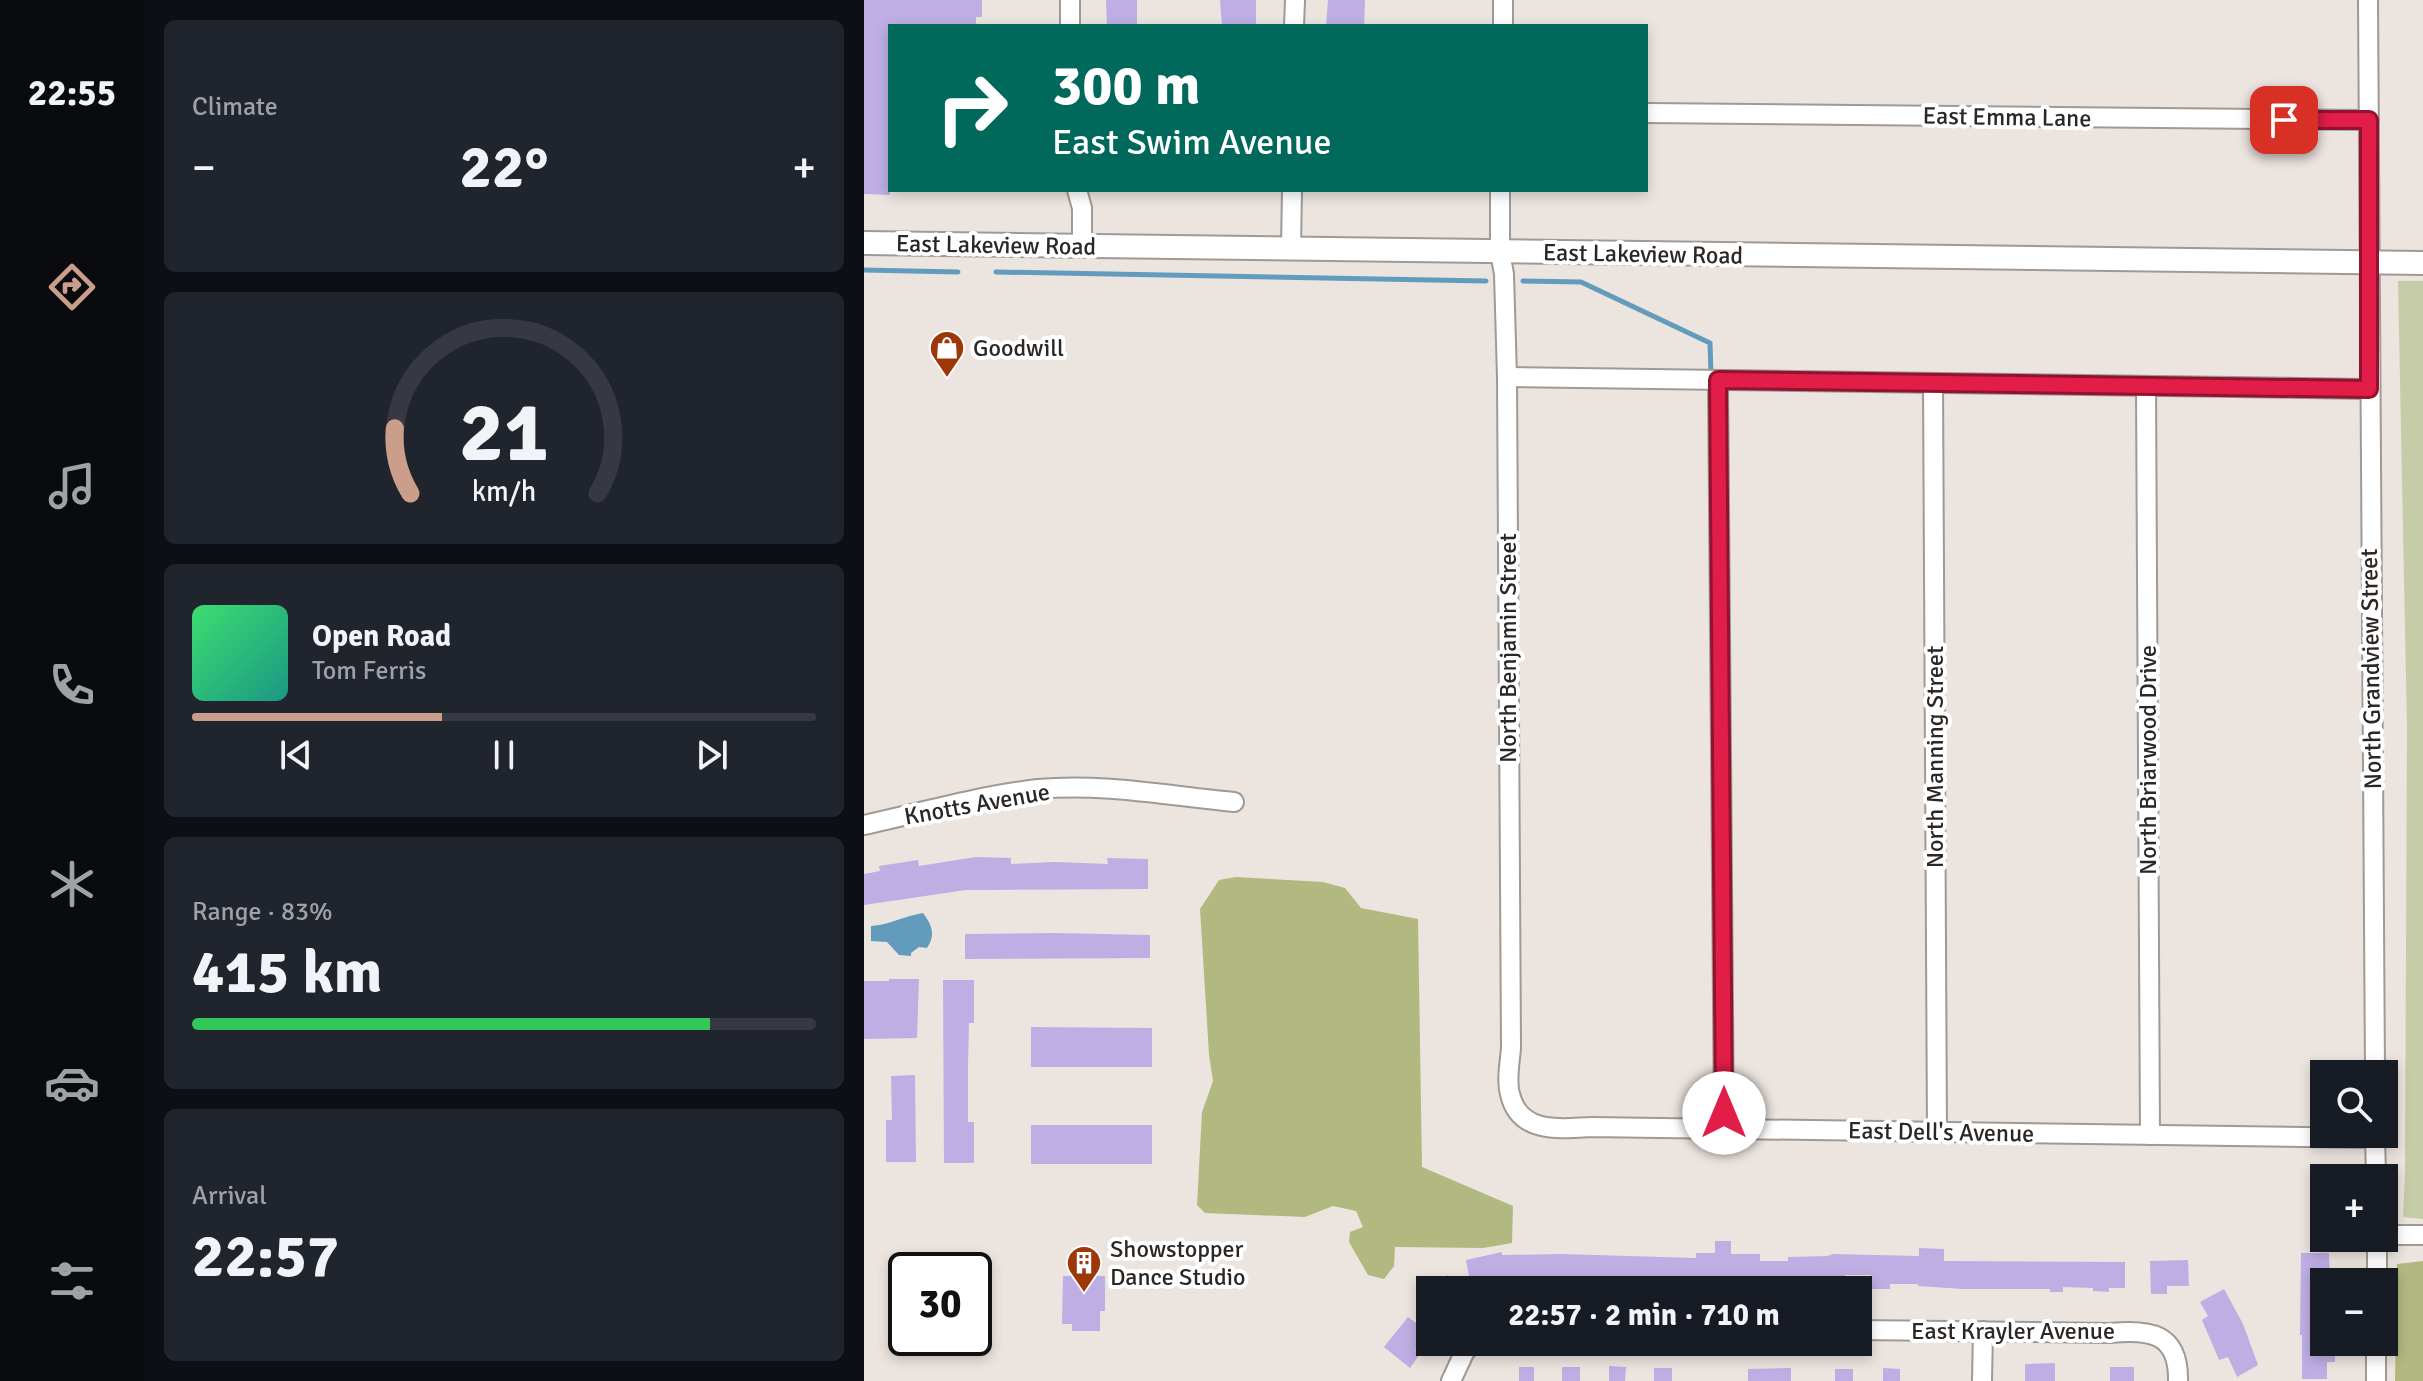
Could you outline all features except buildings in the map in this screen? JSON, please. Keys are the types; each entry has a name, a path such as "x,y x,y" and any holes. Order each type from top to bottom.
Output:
{"street":[{"path":"1070,0 1070,24"},
{"path":"1294,24 1295,0"},
{"path":"1503,0 1503,24"},
{"name":"North Grandview Street","path":"2368,0 2375,1060"},
{"name":"East Emma Lane","path":"1648,113 2369,120"},
{"path":"1078,192 1082,208 1082,246"},
{"path":"1291,249 1292,192"},
{"name":"North Benjamin Street","path":"1500,192 1507,377 1509,1082 1514,1105"},
{"name":"East Lakeview Road","path":"864,243 2423,263"},
{"path":"1507,377 2369,389"},
{"path":"1718,380 1724,1129"},
{"name":"North Manning Street","path":"1933,383 1937,1132"},
{"name":"North Briarwood Drive","path":"2146,386 2150,1135"},
{"name":"Knotts Avenue","path":"864,825 982,798 1040,789 1136,789 1234,802"},
{"name":"East Dell's Avenue","path":"1514,1105 1529,1120 1549,1129 2310,1136"},
{"path":"2398,1235 2423,1235"},
{"name":"East Krayler Avenue","path":"1872,1330 2150,1332 2172,1349 2179,1365 2178,1381"},
{"path":"1982,1381 1983,1331"},
{"path":"1451,1381 1463,1356"},
{"path":"2376,1356 2376,1381"}],"green space":[{"path":"2398,281 2423,281 2423,1219 2403,1217 2407,727"},
{"path":"1236,877 1323,882 1345,888 1361,908 1418,919 1422,1167 1513,1206 1512,1243 1483,1248 1395,1247 1394,1266 1384,1279 1368,1275 1349,1242 1350,1232 1363,1227 1356,1211 1333,1206 1305,1217 1205,1213 1197,1205 1202,1112 1213,1081 1200,909 1219,880"},
{"path":"2423,1261 2423,1381 2395,1381 2395,1356 2398,1356 2397,1264"}],"water":[{"path":"923,913 932,930 927,948 919,947 911,956 899,955 887,942 871,941 871,926"}],"waterway":[{"path":"864,270 958,272"},
{"path":"996,272 1486,281"},
{"path":"1523,281 1581,282 1710,343 1711,375"}],"place":[{"name":"Goodwill","path":"947,379"},
{"name":"Showstopper Dance Studio","path":"1084,1294"}],"route":[{"path":"1724,1113 1718,380 2369,389 2369,120 2284,120"}]}
